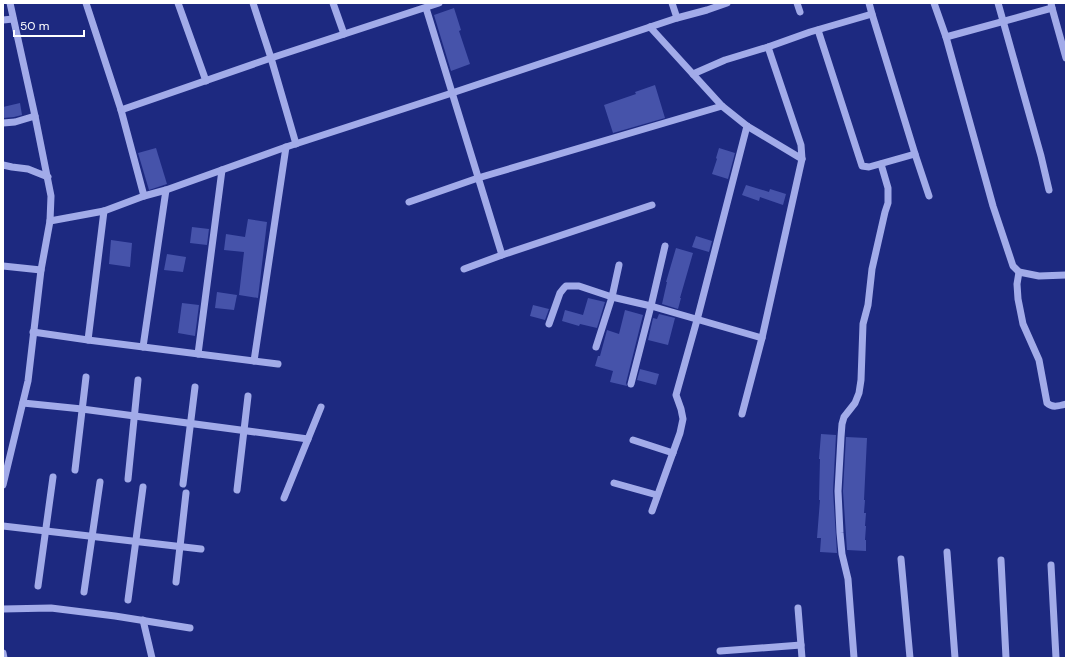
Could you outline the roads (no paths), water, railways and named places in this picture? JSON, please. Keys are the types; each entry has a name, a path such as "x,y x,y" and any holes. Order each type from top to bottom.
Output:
{"street":[{"path":"3,485 28,381 41,270 50,221 51,196 10,3"},
{"path":"86,3 120,110 144,196"},
{"path":"178,3 206,81"},
{"path":"253,3 272,58 296,144"},
{"path":"333,3 344,34"},
{"path":"120,110 439,3"},
{"path":"672,3 676,18"},
{"path":"50,221 104,211 286,147 676,18 727,3"},
{"path":"797,3 800,12"},
{"path":"869,3 929,196"},
{"path":"934,3 946,37 993,206 1013,266 1019,272 1039,276 1066,274"},
{"path":"998,3 1041,156 1049,190"},
{"path":"946,37 1004,22 1052,5 1066,58"},
{"path":"426,8 502,255"},
{"path":"693,74 725,60 872,14"},
{"path":"3,20 13,19"},
{"path":"650,27 722,106 747,126 802,159"},
{"path":"818,30 862,166 869,167 915,154"},
{"path":"742,414 762,338 802,159 801,145 768,47"},
{"path":"409,202 478,178 722,106"},
{"path":"3,123 15,122 35,116"},
{"path":"652,511 680,433 683,419 676,395 747,126"},
{"path":"254,361 286,147"},
{"path":"854,658 848,579 842,554 840,533 838,491 841,431 844,417 855,403 859,393 861,380 863,324 868,305 872,269 888,202 888,188 881,164"},
{"path":"3,165 28,169 48,177"},
{"path":"198,354 222,170"},
{"path":"143,346 166,190"},
{"path":"464,269 652,205"},
{"path":"88,340 104,211"},
{"path":"631,384 665,246"},
{"path":"596,347 612,297 619,265"},
{"path":"3,266 41,270"},
{"path":"1019,272 1017,284 1018,298 1023,324 1039,360 1047,403 1048,405 1054,407 1066,404"},
{"path":"549,324 560,293 566,286 579,286 612,297 651,306 762,338"},
{"path":"33,332 278,364"},
{"path":"75,470 86,377"},
{"path":"128,479 138,380"},
{"path":"183,484 195,387"},
{"path":"237,490 248,396"},
{"path":"23,403 82,409 308,439"},
{"path":"284,498 321,407"},
{"path":"633,440 673,453"},
{"path":"38,586 53,477"},
{"path":"84,592 100,482"},
{"path":"614,483 658,495"},
{"path":"128,600 143,487"},
{"path":"176,582 186,493"},
{"path":"3,526 201,549"},
{"path":"947,552 955,658"},
{"path":"901,559 910,658"},
{"path":"1002,560 1006,658"},
{"path":"1051,565 1056,658"},
{"path":"3,608 51,608 143,620 190,628"},
{"path":"798,608 802,658"},
{"path":"143,620 152,658"},
{"path":"720,651 800,645"},
{"path":"3,652 4,658"}]}
